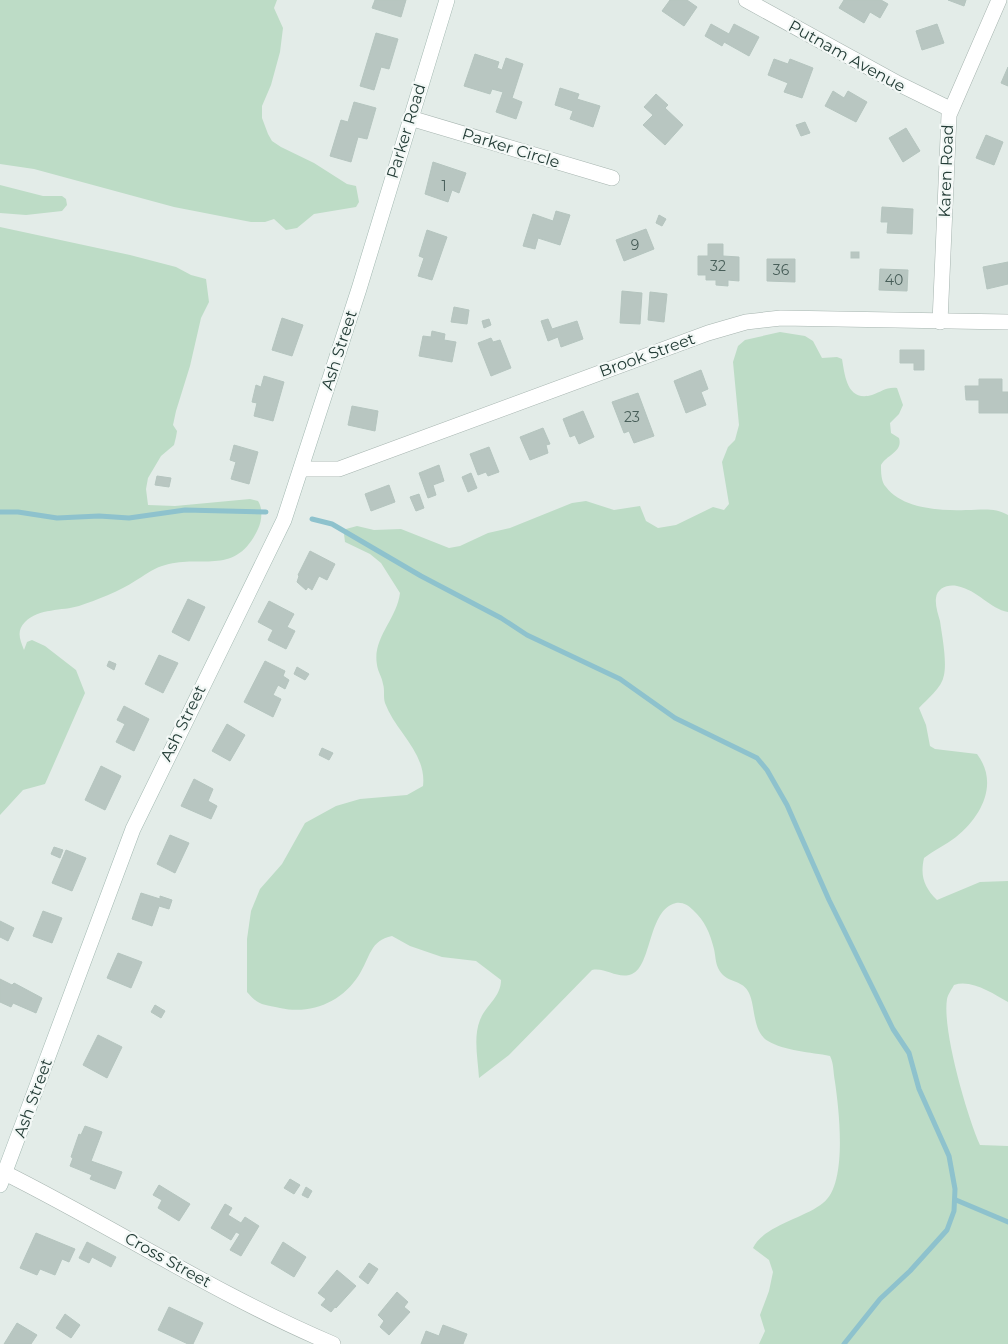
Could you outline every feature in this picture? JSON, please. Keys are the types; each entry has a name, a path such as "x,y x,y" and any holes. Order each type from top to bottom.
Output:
{"street":[{"name":"Parker Road","path":"367,262 448,0"},
{"name":"Putnam Avenue","path":"746,0 899,84 950,109"},
{"name":"Karen Road","path":"940,322 950,109 999,0"},
{"name":"Parker Circle","path":"410,118 612,178"},
{"name":"Ash Street","path":"3,1179 102,908 133,829 162,766 258,576 284,520 367,262"},
{"name":"Brook Street","path":"301,469 339,468 708,333 746,322 804,318 1008,322"},
{"name":"Cross Street","path":"3,1179 287,1324 333,1344"}],"green space":[{"path":"0,0 277,0 274,8 283,28 280,52 271,85 262,106 262,118 268,134 272,141 281,147 314,163 347,184 356,186 359,202 356,207 314,214 297,228 286,230 274,219 265,222 251,222 174,207 34,169 0,164"},
{"path":"0,185 43,196 62,196 66,199 67,205 62,211 26,215 0,213"},
{"path":"0,227 130,255 176,267 191,275 206,279 209,302 201,318 190,366 176,411 173,425 177,431 174,445 161,456 148,478 146,489 148,505 175,506 250,499 258,501 261,507 261,515 258,529 249,544 239,554 228,559 216,561 176,563 162,566 101,598 72,608 37,614 22,625 20,639 24,650 27,642 32,640 45,646 76,670 85,693 45,784 23,790 0,815"},
{"path":"780,332 805,336 813,341 822,358 837,357 842,359 846,380 852,391 857,395 872,395 886,389 897,388 903,405 899,414 890,423 891,433 899,438 900,443 897,450 881,465 883,482 893,494 902,500 923,507 946,510 983,509 1003,512 1008,515 1008,612 995,607 971,591 957,586 944,587 938,592 936,604 944,648 944,675 937,689 919,708 926,725 930,746 935,749 977,754 987,776 984,798 980,809 973,819 956,837 924,858 923,876 926,886 937,900 980,882 1008,881 1008,1002 982,988 968,984 954,985 947,999 946,1013 957,1073 980,1145 1008,1146 1008,1344 759,1344 765,1331 760,1315 769,1291 773,1272 769,1260 753,1248 758,1240 775,1228 823,1203 831,1193 836,1180 839,1164 840,1128 833,1065 830,1056 782,1047 763,1037 757,1025 749,993 743,986 722,974 717,965 712,943 701,918 685,904 676,903 667,907 660,915 638,969 632,974 627,975 592,970 509,1055 479,1078 476,1049 478,1027 480,1020 499,991 501,980 476,961 442,957 410,946 392,936 379,941 371,951 359,975 344,993 325,1004 303,1010 292,1010 265,1005 251,997 247,992 247,939 251,911 260,889 282,864 305,823 336,806 360,799 407,795 423,786 423,774 420,763 385,703 384,686 377,665 376,655 378,646 398,602 400,593 381,563 370,554 345,542 344,534 346,529 357,526 374,530 401,529 449,548 460,546 488,533 510,528 572,503 586,501 614,510 640,506 646,521 658,528 676,525 713,507 724,510 729,504 722,462 728,447 735,440 739,425 733,362 738,346 745,340"}],"building":[{"path":"375,0 406,0 401,17 372,8"},
{"path":"670,0 687,0 697,7 684,26 662,11"},
{"path":"844,0 881,0 888,4 880,18 870,12 864,23 839,8"},
{"path":"948,0 966,0 964,6"},
{"path":"711,24 729,34 734,24 759,37 749,56 724,42 722,46 705,36"},
{"path":"937,24 944,43 922,50 916,31"},
{"path":"376,33 398,39 389,69 381,67 374,90 360,86"},
{"path":"475,54 499,62 497,68 502,70 506,58 523,64 512,98 522,102 516,119 496,112 503,92 492,89 490,94 464,86"},
{"path":"774,59 788,64 790,59 813,68 802,98 784,92 788,83 768,75"},
{"path":"1008,67 1008,86 1001,83"},
{"path":"560,88 579,94 577,99 600,106 593,127 570,119 573,111 555,105"},
{"path":"833,91 844,98 848,91 867,102 856,122 825,106"},
{"path":"656,94 668,105 665,108 683,125 665,145 643,125 653,115 644,107"},
{"path":"354,102 376,108 367,139 358,137 351,162 330,156 341,120 348,122"},
{"path":"805,122 810,133 801,136 796,125"},
{"path":"906,128 920,151 903,162 889,138"},
{"path":"986,135 1003,142 994,165 976,158"},
{"path":"433,162 466,173 459,193 452,190 448,202 425,194"},
{"path":"882,207 913,209 912,234 887,233 888,222 881,222"},
{"path":"556,211 570,215 560,245 538,238 535,249 523,246 533,214 553,221"},
{"path":"659,215 666,219 662,226 656,223"},
{"path":"646,229 654,249 624,261 616,240"},
{"path":"427,230 447,237 432,280 418,276 424,258 419,256"},
{"path":"708,244 723,244 723,256 739,257 739,281 728,280 728,286 716,285 716,280 706,280 706,275 698,275 698,256 708,256"},
{"path":"851,252 859,252 859,258 851,258"},
{"path":"767,259 795,259 795,282 767,281"},
{"path":"1008,262 1008,284 987,289 983,267"},
{"path":"880,269 908,270 907,291 879,290"},
{"path":"622,291 642,293 640,324 620,323"},
{"path":"650,292 667,294 664,322 648,320"},
{"path":"454,307 469,310 467,324 451,322"},
{"path":"282,318 303,325 292,356 272,350"},
{"path":"489,319 491,325 484,328 482,321"},
{"path":"548,319 552,329 577,321 583,339 561,347 558,337 548,341 541,321"},
{"path":"432,331 445,334 444,340 456,342 452,362 419,356 423,336 431,337"},
{"path":"491,338 493,342 500,340 511,368 491,376 478,343"},
{"path":"900,350 924,350 924,370 914,370 914,363 900,363"},
{"path":"701,370 708,389 701,392 706,405 686,413 674,381"},
{"path":"264,376 284,382 273,421 254,416 257,403 252,402 256,385 261,387"},
{"path":"979,379 1002,379 1002,392 1008,392 1008,413 979,413 979,400 966,400 965,386 979,386"},
{"path":"638,393 654,436 634,443 629,431 624,433 612,402"},
{"path":"352,406 378,411 375,431 348,425"},
{"path":"583,411 594,437 579,444 575,435 570,437 563,419"},
{"path":"543,428 550,444 546,445 548,453 530,460 520,437"},
{"path":"234,445 258,452 249,484 231,479 236,462 230,460"},
{"path":"489,447 499,472 488,476 486,472 478,475 470,454"},
{"path":"439,465 444,481 433,485 436,495 428,498 419,473"},
{"path":"471,473 477,488 468,492 462,477"},
{"path":"157,476 171,478 169,487 155,485"},
{"path":"389,485 395,502 371,511 365,494"},
{"path":"419,494 424,508 416,511 410,497"},
{"path":"310,551 335,564 327,580 319,576 312,590 308,587 306,590 297,582 298,575"},
{"path":"188,599 205,607 189,641 172,632"},
{"path":"269,601 294,614 287,627 295,631 286,649 268,640 273,630 258,622"},
{"path":"159,655 178,663 163,693 145,684"},
{"path":"109,661 116,664 114,670 107,666"},
{"path":"265,661 285,671 283,676 289,680 285,689 278,685 273,695 281,699 273,717 244,702"},
{"path":"297,667 309,674 305,680 294,674"},
{"path":"124,706 149,719 134,751 116,742 125,724 117,720"},
{"path":"227,724 245,735 230,761 212,751"},
{"path":"322,748 333,753 329,760 319,755"},
{"path":"101,766 121,776 105,810 85,800"},
{"path":"194,779 213,789 208,801 217,806 211,819 181,806"},
{"path":"170,835 189,843 175,873 157,864"},
{"path":"54,847 63,850 60,858 51,854"},
{"path":"66,850 86,858 72,891 52,883"},
{"path":"141,893 160,899 160,896 172,900 169,909 159,906 152,926 132,919"},
{"path":"43,911 62,918 52,943 33,936"},
{"path":"0,921 14,928 8,941 0,937"},
{"path":"118,953 142,962 131,988 107,978"},
{"path":"0,979 12,985 14,983 42,998 36,1013 13,1003 11,1007 0,1002"},
{"path":"155,1005 165,1011 161,1018 151,1012"},
{"path":"98,1035 122,1047 107,1078 83,1065"},
{"path":"85,1126 102,1132 91,1161 122,1172 115,1189 90,1179 92,1175 70,1166 79,1134 81,1135"},
{"path":"290,1179 300,1185 294,1194 284,1188"},
{"path":"159,1185 190,1204 179,1221 158,1208 162,1200 153,1195"},
{"path":"306,1187 312,1191 308,1198 302,1195"},
{"path":"225,1204 232,1208 228,1215 241,1223 245,1217 259,1226 241,1256 230,1250 240,1234 236,1232 231,1240 211,1228"},
{"path":"36,1233 75,1249 69,1262 62,1259 55,1275 40,1269 37,1275 20,1268"},
{"path":"87,1242 116,1257 111,1267 92,1257 89,1263 79,1258"},
{"path":"283,1242 306,1257 294,1277 271,1263"},
{"path":"369,1263 378,1269 368,1284 359,1277"},
{"path":"337,1270 356,1286 331,1312 321,1305 326,1299 318,1293"},
{"path":"397,1292 408,1302 404,1307 410,1312 389,1335 380,1327 384,1321 378,1315"},
{"path":"169,1307 203,1323 193,1344 188,1344 158,1330"},
{"path":"65,1314 80,1325 71,1338 56,1328"},
{"path":"17,1323 37,1335 31,1344 4,1344"},
{"path":"443,1325 467,1334 463,1344 421,1344 426,1331 439,1336"}],"waterway":[{"path":"0,512 18,512 57,518 99,516 129,518 185,510 266,512"},
{"path":"312,519 332,524 421,576 501,618 527,635 620,679 675,718 757,758 767,770 787,805 829,900 893,1029 909,1053 919,1089 949,1156 955,1189 954,1211 947,1230 910,1271 880,1299 844,1344"},
{"path":"956,1200 1008,1222"}]}
